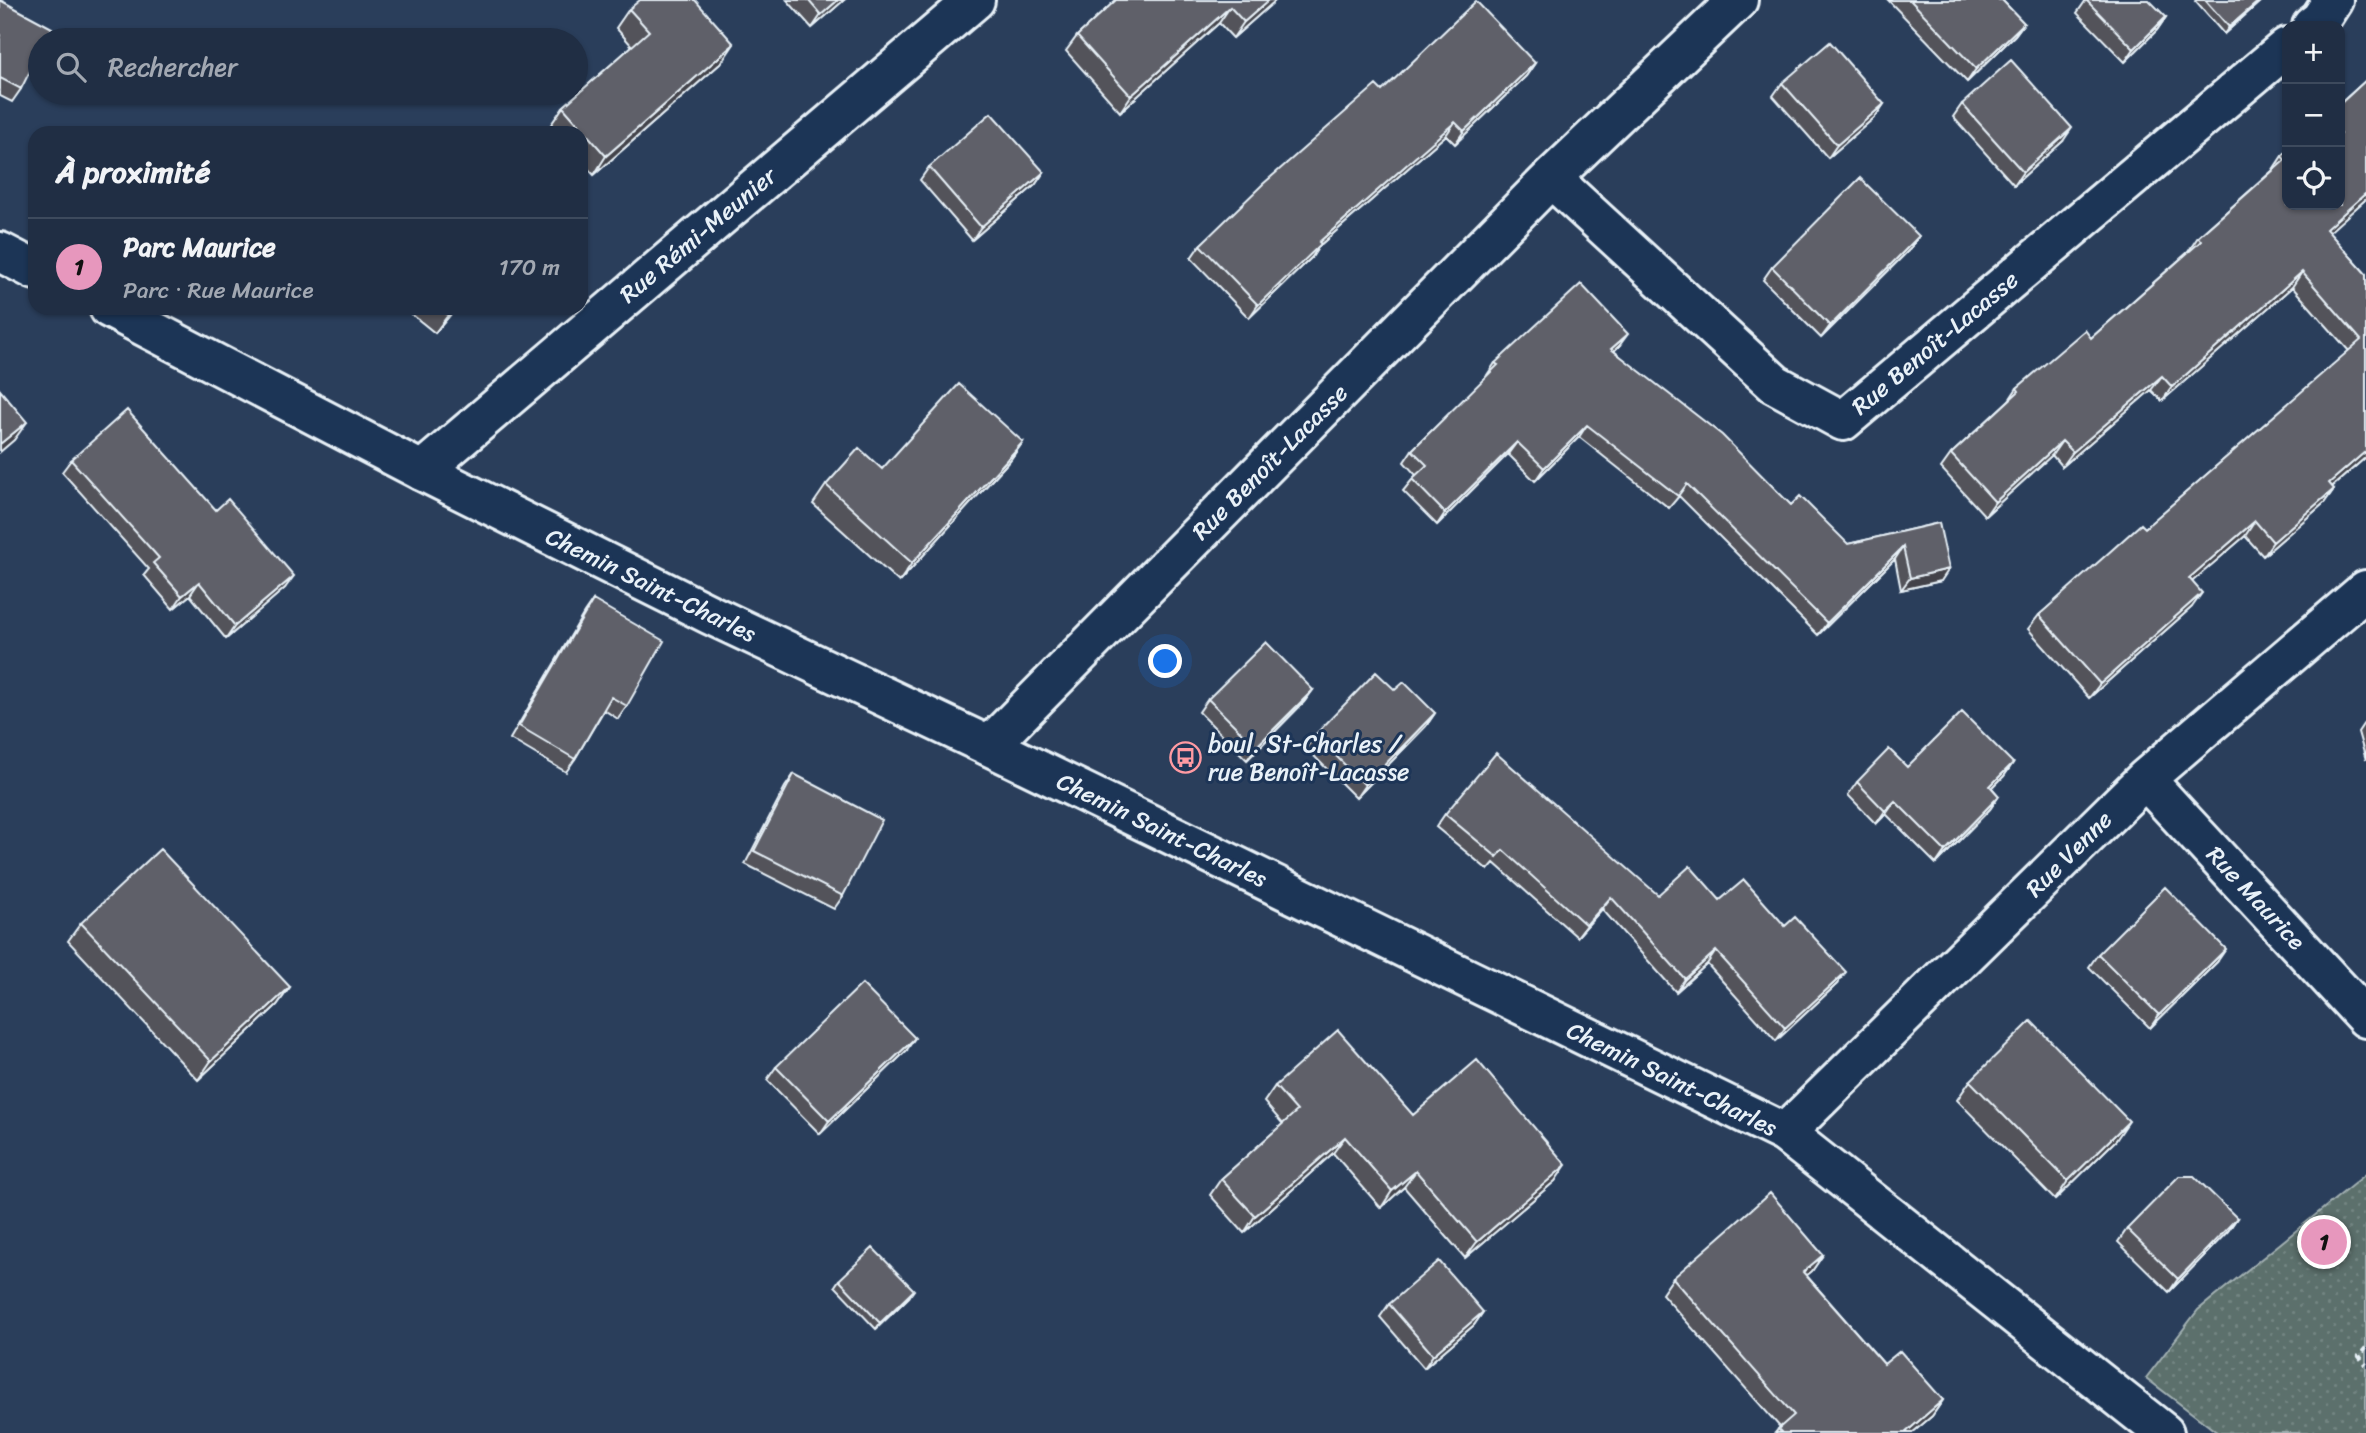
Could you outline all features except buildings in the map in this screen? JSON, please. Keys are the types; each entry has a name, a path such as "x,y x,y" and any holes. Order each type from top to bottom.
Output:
{"street":[{"name":"Rue Rémi-Meunier","path":"422,471 975,0"},
{"name":"Rue Benoît-Lacasse","path":"989,746 1551,178 1738,0"},
{"path":"2319,21 2333,0"},
{"name":"Rue Benoît-Lacasse","path":"1551,178 1775,384 1843,421 2282,51"},
{"path":"0,252 28,266"},
{"name":"Chemin Saint-Charles","path":"122,315 422,471 711,615 989,746 1785,1133 2164,1433"},
{"name":"Rue Venne","path":"1785,1133 2145,779 2366,590"},
{"name":"Rue Maurice","path":"2145,779 2366,1018"}],"path":[{"path":"2366,1348 2359,1356 2366,1365"}],"green space":[{"path":"2366,1174 2366,1433 2218,1433 2146,1378 2198,1310"}],"place":[{"name":"boul. St-Charles / rue Benoît-Lacasse","path":"1185,758"},
{"name":"Parc Maurice","path":"2324,1242"}]}
